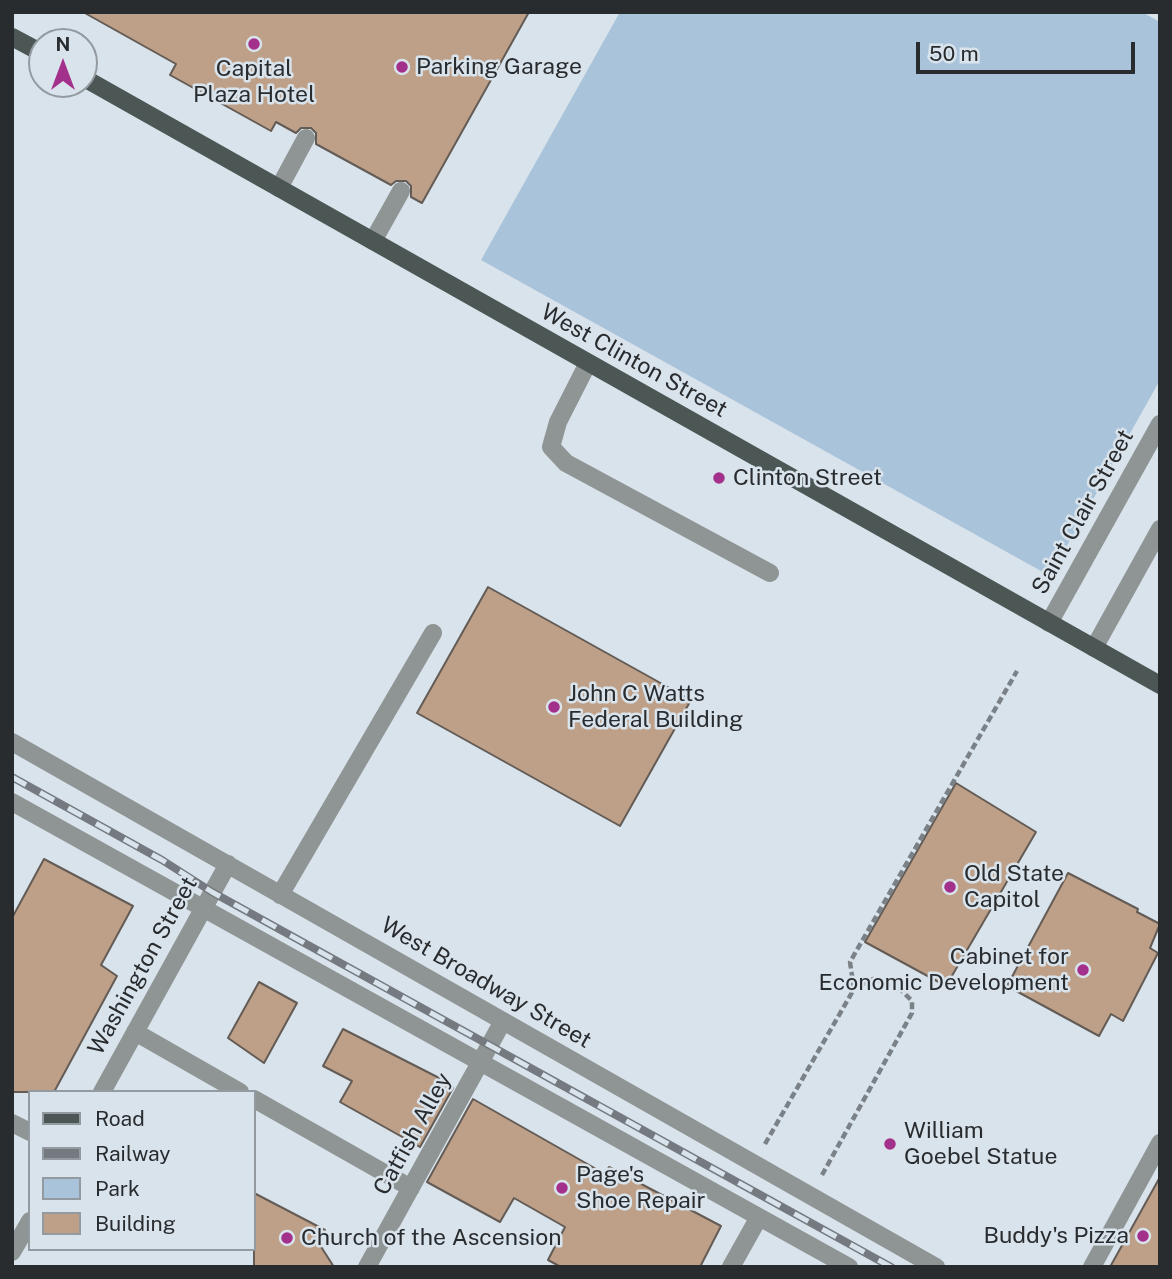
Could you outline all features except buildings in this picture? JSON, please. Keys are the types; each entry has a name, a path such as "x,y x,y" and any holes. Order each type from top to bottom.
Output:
{"main road":[{"path":"12,37 28,46"},
{"name":"West Clinton Street","path":"98,86 1160,685"}],"street":[{"path":"279,188 306,138"},
{"path":"373,241 401,191"},
{"path":"588,363 558,422 551,447 566,463 770,573"},
{"name":"Saint Clair Street","path":"1049,623 1160,424"},
{"path":"1094,648 1160,530"},
{"path":"280,895 433,633"},
{"name":"West Broadway Street","path":"12,742 936,1267"},
{"path":"12,802 849,1267"},
{"name":"Washington Street","path":"103,1090 228,864"},
{"name":"Catfish Alley","path":"367,1267 503,1021"},
{"path":"135,1032 236,1090"},
{"path":"256,1100 411,1188"},
{"path":"12,1123 28,1131"},
{"path":"1091,1267 1160,1143"},
{"path":"731,1267 759,1217"},
{"path":"12,1252 28,1224"}],"path":[{"path":"854,989 850,962 1017,671"},
{"path":"764,1144 854,989 873,979 897,985 912,1001 912,1013 822,1175"}],"green space":[{"path":"620,12 1142,12 1160,22 1160,380 1050,576 481,260"}],"railway":[{"path":"12,777 162,860 212,892 891,1267"}],"place":[{"name":"Capital Plaza Hotel","path":"254,44"},
{"name":"Parking Garage","path":"402,67"},
{"name":"Clinton Street","path":"719,478"},
{"name":"John C Watts Federal Building","path":"554,707"},
{"name":"Old State Capitol","path":"950,887"},
{"name":"Cabinet for Economic Development","path":"1083,970"},
{"name":"William Goebel Statue","path":"890,1144"},
{"name":"Page's Shoe Repair","path":"562,1188"},
{"name":"Buddy's Pizza","path":"1143,1236"},
{"name":"Church of the Ascension","path":"287,1238"}]}
